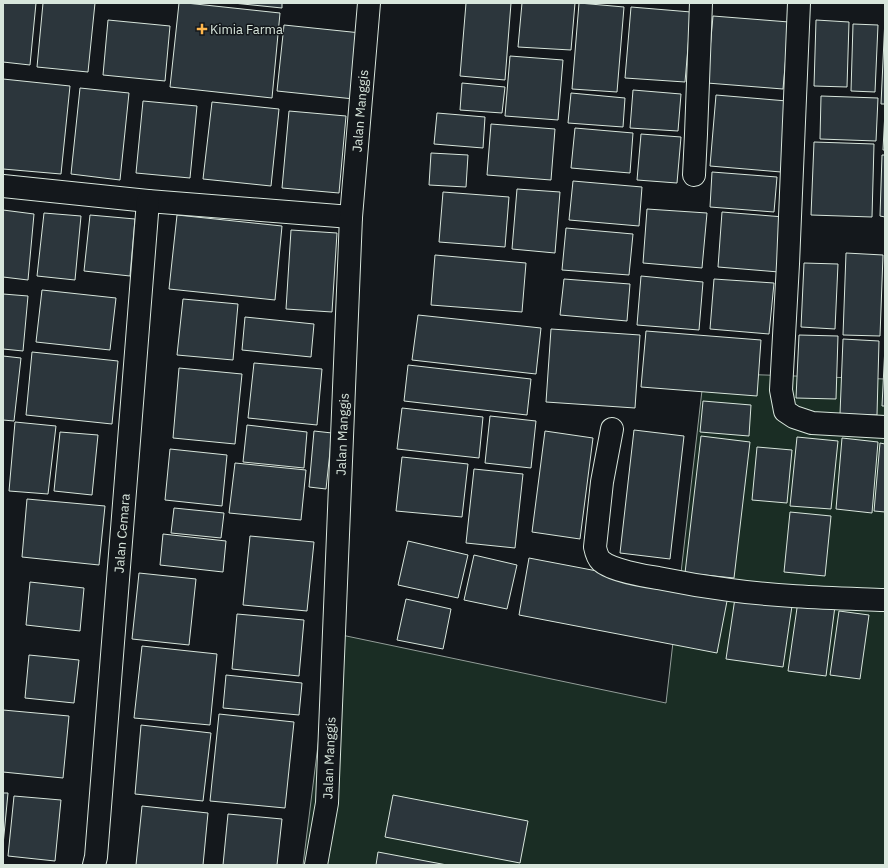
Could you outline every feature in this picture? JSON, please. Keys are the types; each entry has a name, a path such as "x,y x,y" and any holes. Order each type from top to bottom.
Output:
{"street":[{"name":"Jalan Manggis","path":"316,865 327,803 351,217 369,3"},
{"path":"694,175 701,3"},
{"path":"799,3 781,390 785,411 794,417 812,423 885,427"},
{"path":"3,186 148,201 351,217"},
{"name":"Jalan Cemara","path":"94,865 96,857 148,201"},
{"path":"612,429 602,482 595,547 596,554 601,561 634,574 731,590 787,596 885,600"}],"green space":[{"path":"704,373 885,379 885,865 303,865 332,633 666,703"}],"building":[{"path":"3,3 36,3 30,65 3,62"},
{"path":"43,3 95,3 88,72 37,67"},
{"path":"179,3 280,13 272,98 170,87"},
{"path":"233,3 282,3 282,8"},
{"path":"466,3 511,3 505,80 460,76"},
{"path":"522,3 575,3 571,50 518,47"},
{"path":"579,3 624,7 617,92 572,89"},
{"path":"631,7 691,12 685,82 625,78"},
{"path":"713,16 789,22 783,89 707,83"},
{"path":"885,18 885,104 881,104"},
{"path":"108,20 170,26 165,81 103,75"},
{"path":"816,20 849,22 847,87 814,86"},
{"path":"853,24 878,25 875,92 851,91"},
{"path":"284,25 361,33 354,99 277,91"},
{"path":"510,56 563,60 558,120 505,116"},
{"path":"3,79 70,86 61,174 3,169"},
{"path":"462,83 505,87 502,113 460,110"},
{"path":"80,88 129,93 120,180 71,174"},
{"path":"633,90 681,94 678,131 630,128"},
{"path":"571,93 625,98 623,127 568,123"},
{"path":"716,95 787,101 781,172 710,166"},
{"path":"821,96 878,98 876,141 820,139"},
{"path":"143,101 197,106 190,178 136,173"},
{"path":"212,102 279,109 271,186 203,179"},
{"path":"289,111 346,116 339,193 282,188"},
{"path":"885,111 885,150 883,150"},
{"path":"437,113 485,117 483,148 434,144"},
{"path":"491,124 555,129 551,180 487,175"},
{"path":"575,128 633,133 630,173 571,168"},
{"path":"641,134 681,137 677,183 637,180"},
{"path":"814,142 874,144 872,217 811,215"},
{"path":"431,153 468,155 466,187 429,185"},
{"path":"882,155 885,155 885,217 880,216"},
{"path":"712,172 777,177 774,212 710,207"},
{"path":"573,181 642,187 639,226 569,220"},
{"path":"517,189 560,192 555,253 512,249"},
{"path":"443,192 509,197 505,247 439,242"},
{"path":"647,209 707,213 702,268 643,263"},
{"path":"3,210 34,214 28,280 3,277"},
{"path":"722,212 784,217 779,272 718,267"},
{"path":"44,213 81,216 75,280 37,276"},
{"path":"90,215 135,219 130,276 84,271"},
{"path":"177,215 282,226 275,300 169,289"},
{"path":"566,228 633,234 629,275 562,270"},
{"path":"291,230 337,233 332,312 286,309"},
{"path":"846,253 883,255 880,336 843,335"},
{"path":"435,255 526,263 522,312 431,305"},
{"path":"804,263 838,264 835,329 801,327"},
{"path":"641,276 703,282 699,330 637,325"},
{"path":"564,279 630,284 627,321 560,315"},
{"path":"714,279 774,283 769,334 710,329"},
{"path":"42,290 116,298 110,350 36,342"},
{"path":"3,294 28,296 23,351 3,349"},
{"path":"183,299 238,304 233,360 177,355"},
{"path":"418,315 541,328 536,374 412,360"},
{"path":"245,317 314,324 311,357 242,350"},
{"path":"551,329 640,335 635,408 546,402"},
{"path":"646,331 761,340 757,396 641,387"},
{"path":"799,335 838,336 836,399 796,398"},
{"path":"843,339 879,341 877,415 840,414"},
{"path":"885,346 885,406 882,406"},
{"path":"32,352 118,361 112,424 26,415"},
{"path":"3,356 21,358 14,421 3,420"},
{"path":"254,363 322,369 317,425 248,418"},
{"path":"408,365 531,379 527,415 404,401"},
{"path":"179,368 242,374 235,444 173,438"},
{"path":"703,401 751,405 749,436 700,432"},
{"path":"402,408 483,417 479,458 397,449"},
{"path":"490,416 536,421 531,468 485,463"},
{"path":"15,422 56,426 48,494 9,491"},
{"path":"247,425 307,432 304,468 243,462"},
{"path":"634,430 684,436 670,559 620,553"},
{"path":"314,431 332,433 326,489 309,487"},
{"path":"545,431 593,438 580,539 532,532"},
{"path":"60,432 98,435 92,495 54,491"},
{"path":"701,436 750,442 734,578 685,573"},
{"path":"797,437 838,441 831,509 790,506"},
{"path":"842,438 878,442 872,513 836,509"},
{"path":"880,443 885,444 885,512 874,511"},
{"path":"757,447 792,450 787,503 752,500"},
{"path":"170,449 227,455 222,506 165,500"},
{"path":"402,457 468,464 462,517 396,511"},
{"path":"235,463 306,470 301,520 229,513"},
{"path":"474,469 523,474 515,548 466,543"},
{"path":"27,499 105,506 99,565 22,557"},
{"path":"174,508 224,513 221,538 171,533"},
{"path":"790,512 831,516 825,576 784,572"},
{"path":"163,534 226,541 223,572 160,565"},
{"path":"250,536 314,542 307,611 243,605"},
{"path":"408,541 468,555 458,598 398,585"},
{"path":"474,555 517,565 507,609 464,600"},
{"path":"529,558 728,596 717,653 519,615"},
{"path":"139,573 196,579 189,645 132,639"},
{"path":"30,582 84,588 80,631 26,625"},
{"path":"735,598 792,606 783,667 726,659"},
{"path":"406,599 451,609 443,649 397,640"},
{"path":"798,601 835,606 826,676 788,671"},
{"path":"839,611 869,615 860,679 830,675"},
{"path":"237,614 304,620 299,676 232,669"},
{"path":"142,646 217,654 210,725 134,718"},
{"path":"29,655 79,660 74,703 25,698"},
{"path":"226,675 302,683 299,715 223,708"},
{"path":"3,710 69,716 63,778 3,772"},
{"path":"219,714 294,722 285,808 210,801"},
{"path":"141,725 211,733 203,801 135,794"},
{"path":"3,793 8,793 3,845"},
{"path":"393,795 528,821 520,863 385,837"},
{"path":"14,796 61,800 55,861 8,856"},
{"path":"142,806 208,813 203,865 136,865"},
{"path":"228,814 282,819 277,865 223,865"},
{"path":"378,852 447,865 376,865"}],"place":[{"name":"Kimia Farma","path":"202,29"}]}
